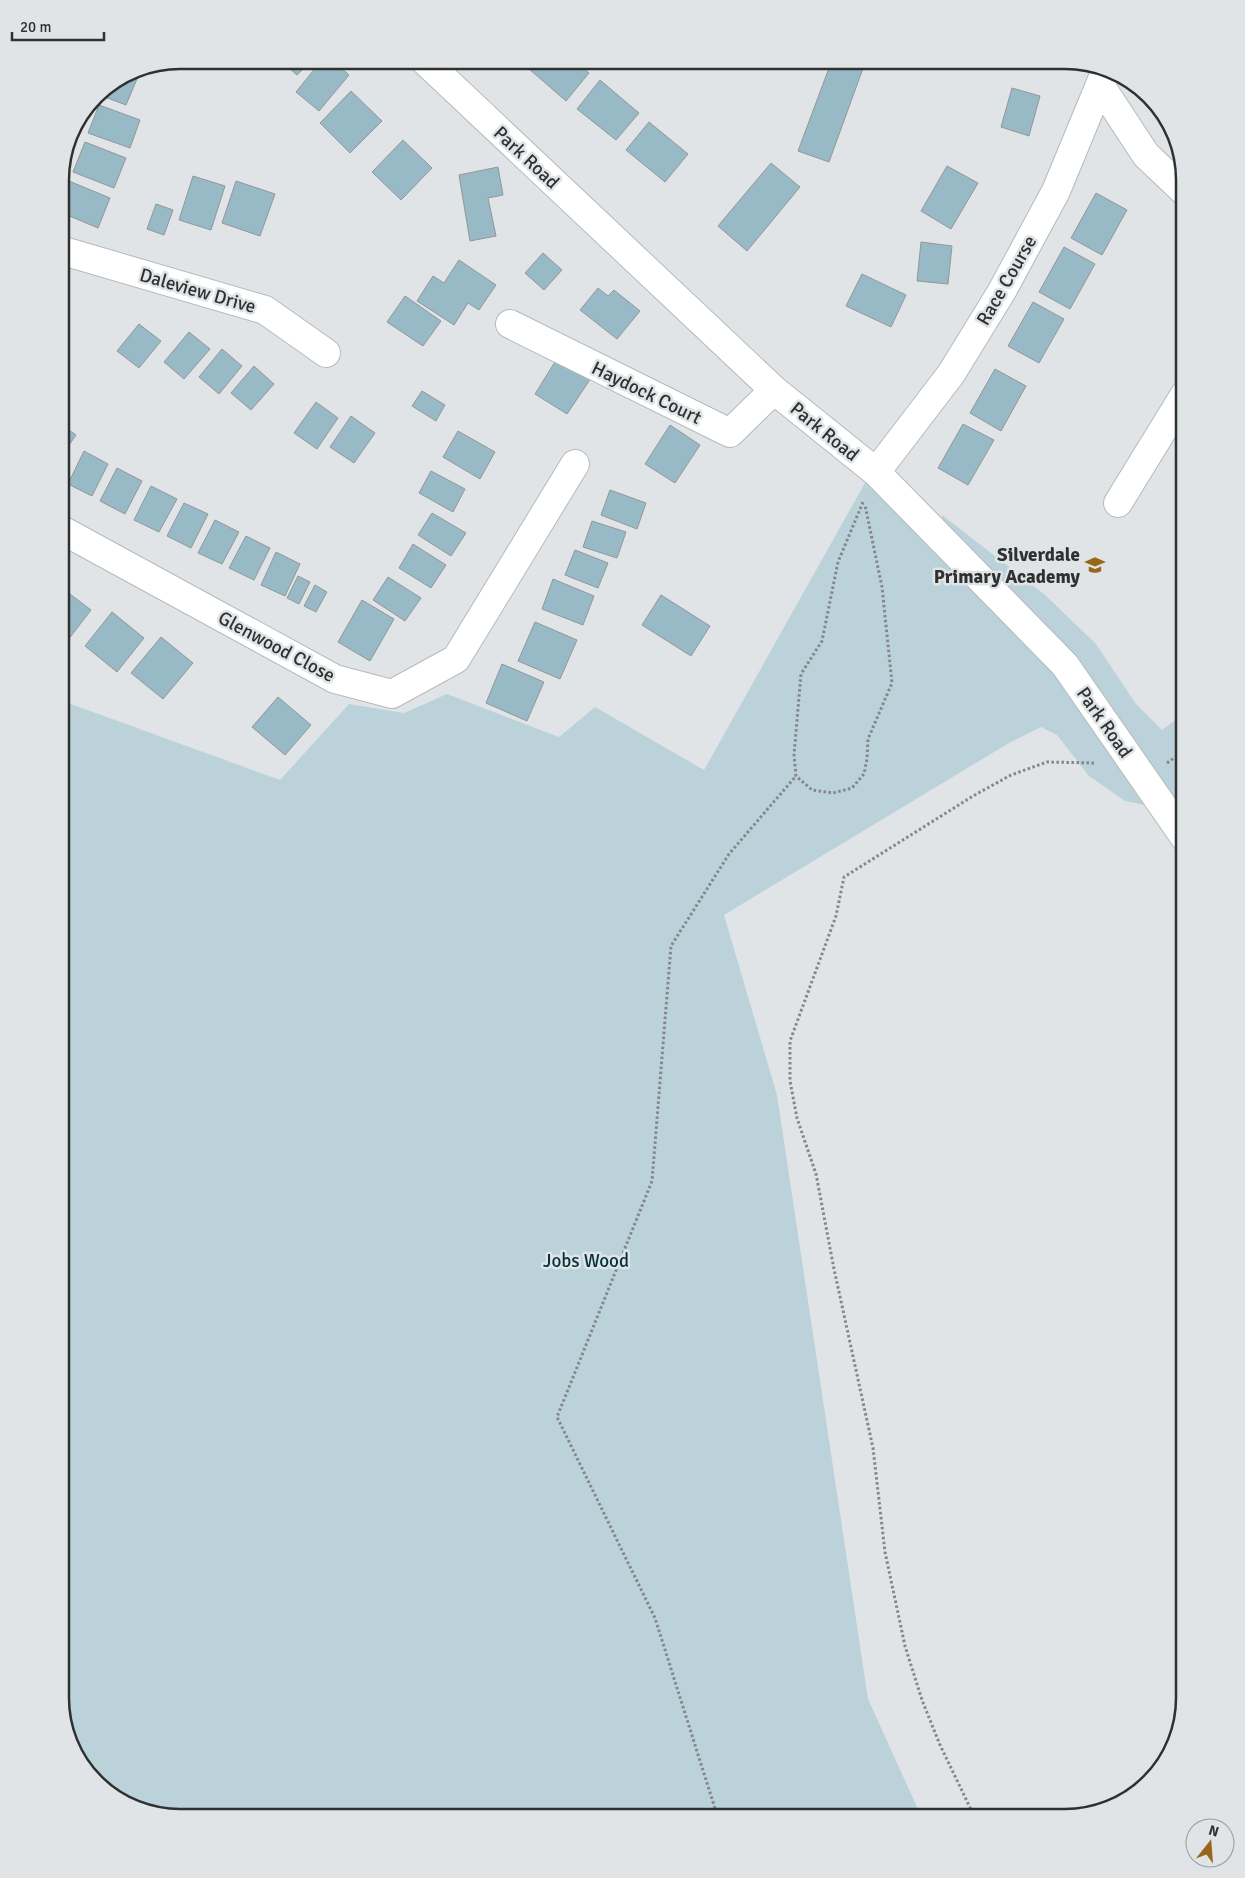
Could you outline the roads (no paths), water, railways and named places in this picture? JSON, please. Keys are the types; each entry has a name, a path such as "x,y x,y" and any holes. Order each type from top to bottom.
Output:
{"street":[{"name":"Park Road","path":"434,69 774,390 876,472 1065,665 1176,825"},
{"path":"1103,78 1146,155 1176,183"},
{"name":"Race Course","path":"876,472 951,374 1002,291 1056,191 1103,78"},
{"name":"Daleview Drive","path":"69,253 265,310 326,353"},
{"name":"Haydock Court","path":"510,324 730,433 774,390"},
{"path":"1118,504 1176,409"},
{"name":"Glenwood Close","path":"69,534 335,679 392,694 456,659 575,464"}],"place":[{"name":"Silverdale Primary Academy","path":"1095,565"}],"park label":[{"name":"Jobs Wood","path":"586,1260"}]}
